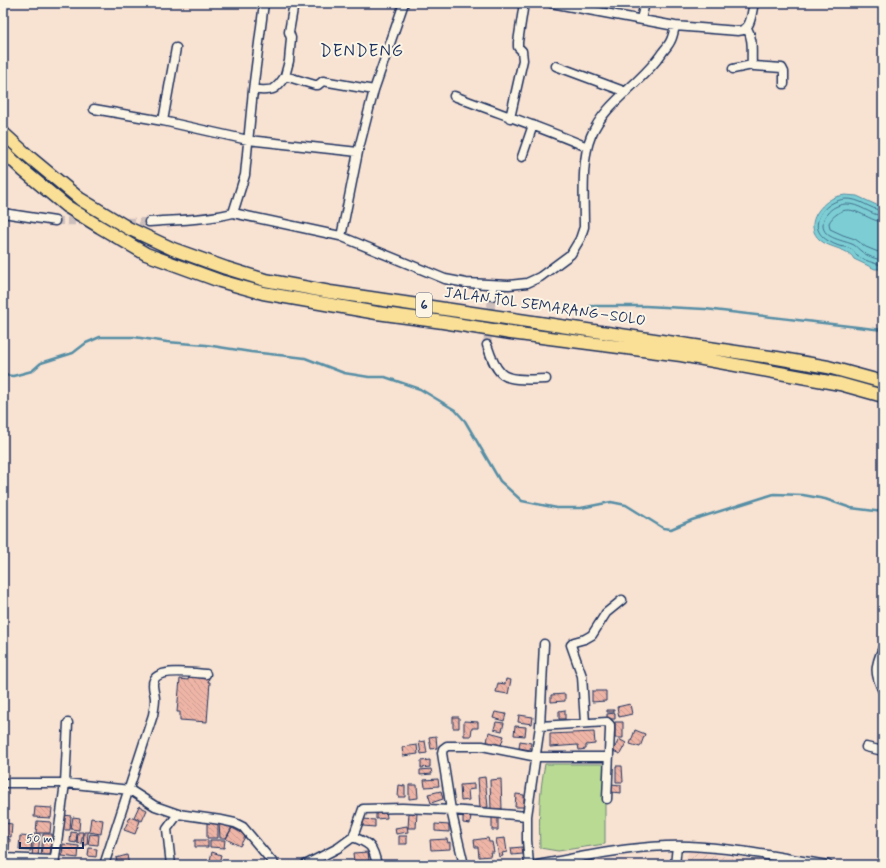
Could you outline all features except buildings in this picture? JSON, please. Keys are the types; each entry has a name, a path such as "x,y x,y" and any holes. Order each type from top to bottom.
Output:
{"highway":[{"name":"JALAN TOL SEMARANG–SOLO","path":"3,133 80,199 128,228 173,249 265,280 330,292 777,358 828,367 883,382"},
{"name":"JALAN TOL SEMARANG–SOLO","path":"3,151 24,171 66,206 146,254 220,281 263,293 377,313 689,357 840,384 883,396"}],"street":[{"path":"233,213 244,175 264,3"},
{"path":"253,90 271,90 277,88 285,76 290,55 291,38 289,32 294,3"},
{"path":"340,236 358,152 374,90 404,3"},
{"path":"510,118 523,60 522,51 518,47 518,42 524,3"},
{"path":"551,3 582,6 675,26 738,31 742,31 747,28 750,22 754,3"},
{"path":"641,19 645,3"},
{"path":"149,222 220,216 233,213 340,236 445,279 466,283 492,285 528,283 540,277 570,254 580,239 584,227 587,147 597,124 618,98 646,73 660,57 670,41 675,26"},
{"path":"747,28 752,42 752,65"},
{"path":"163,121 176,48"},
{"path":"733,69 752,65 782,68 784,72 784,84"},
{"path":"556,66 626,92"},
{"path":"285,76 315,85 318,85 323,81 374,90"},
{"path":"454,96 510,118 533,125 587,147"},
{"path":"94,109 163,121 248,140 358,152"},
{"path":"522,157 533,125"},
{"path":"3,213 55,221"},
{"path":"492,285 492,296"},
{"path":"487,345 500,372 504,376 511,378 546,379"},
{"path":"586,723 582,676 571,645 574,642 585,640 592,635 606,614 622,600"},
{"path":"529,865 527,840 528,816 537,758 540,726 544,644"},
{"path":"883,648 877,661 876,672 883,691"},
{"path":"104,865 130,790 153,715 155,697 153,682 154,678 158,675 170,672 206,674"},
{"path":"540,726 607,722 610,725 607,799"},
{"path":"3,858 54,863 65,782 68,723"},
{"path":"464,865 451,810 442,753 443,749 447,746 482,746 537,758 609,758"},
{"path":"866,747 883,751"},
{"path":"3,783 65,782 130,790 155,806 178,814 221,820 235,823 243,827 274,865"},
{"path":"305,865 338,848 353,837 363,809 402,808 451,810 528,816"},
{"path":"171,865 167,829 178,814"},
{"path":"353,837 366,842 374,850 377,865"},
{"path":"538,865 654,846 707,847 828,865"},
{"path":"675,865 677,846"}],"shaded area":[{"path":"689,851 778,865 684,865"}],"green space":[{"path":"545,764 605,764 605,844 558,851 540,848 540,806"}],"water":[{"path":"845,195 857,196 883,208 883,269 875,269 854,259 848,253 824,243 815,235 813,223 818,211 833,198"}],"waterway":[{"path":"590,306 645,306 705,309 883,330"},
{"path":"3,375 13,376 32,371 41,363 73,353 86,343 100,337 134,337 305,358 344,373 369,377 385,377 420,389 455,410 465,421 500,481 522,501 557,508 581,508 611,502 626,505 663,528 671,529 692,520 774,494 803,495 825,499 851,508 883,512"}],"tunnel":[{"path":"55,221 149,222"},
{"path":"487,345 492,296"}],"district":[{"name":"DENDENG","path":"362,51"}]}
